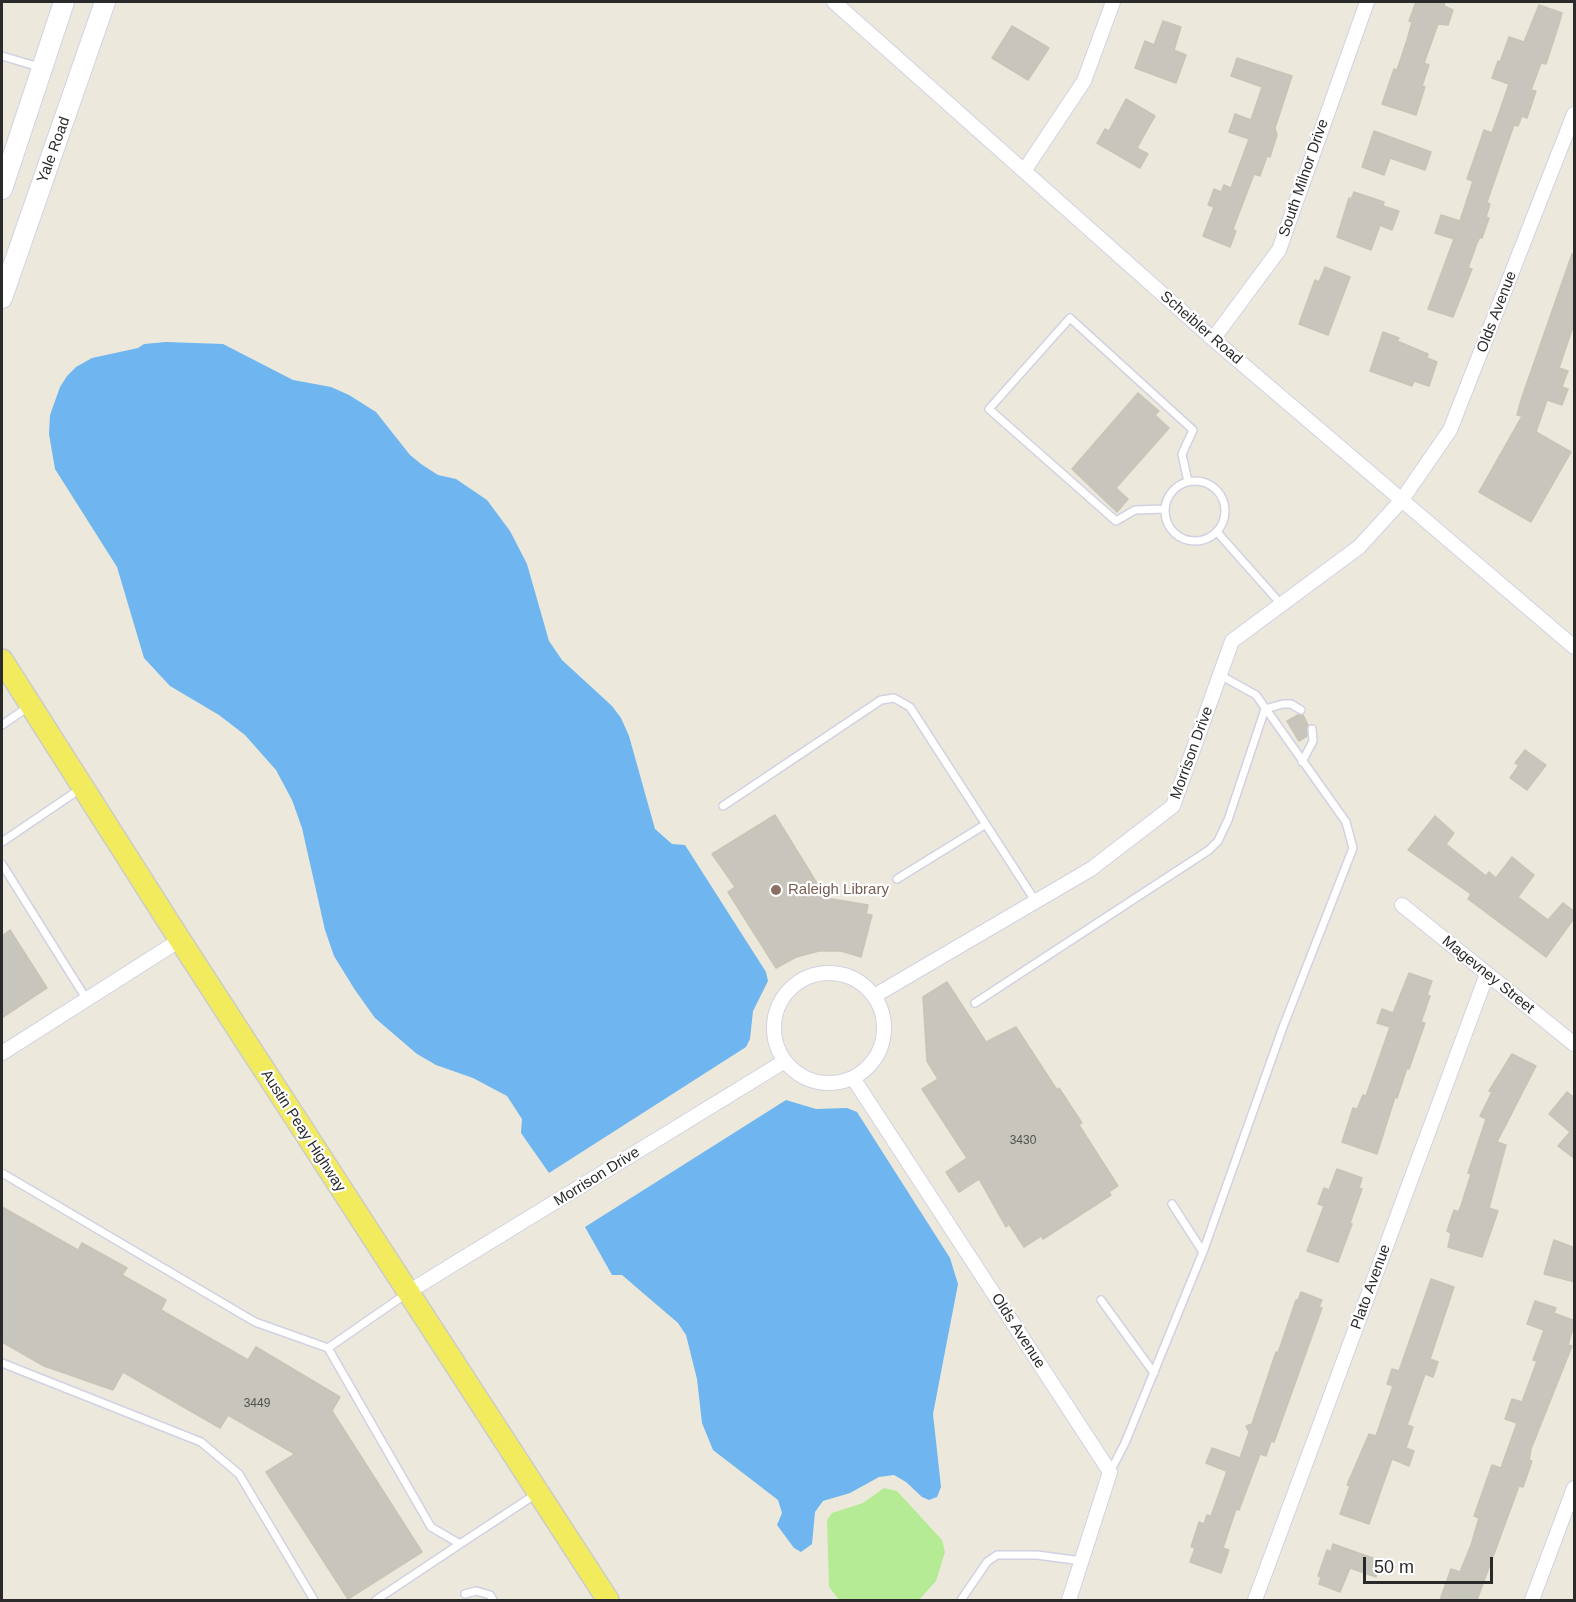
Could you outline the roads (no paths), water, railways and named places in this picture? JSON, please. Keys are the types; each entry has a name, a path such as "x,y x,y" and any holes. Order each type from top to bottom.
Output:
{"main road":[{"path":"2,189 64,2"},
{"name":"Yale Road","path":"2,298 105,2"},
{"name":"Austin Peay Highway","path":"4,665 608,1600"}],"street":[{"name":"Scheibler Road","path":"834,2 1214,339 1401,501 1575,647"},
{"path":"1024,171 1084,81 1113,2"},
{"name":"South Milnor Drive","path":"1214,339 1279,250 1367,2"},
{"name":"Olds Avenue","path":"1401,501 1450,430 1575,114"},
{"name":"Morrison Drive","path":"874,996 1091,869 1173,806 1232,641 1280,603 1359,547 1401,501"},
{"name":"Magevney Street","path":"1402,905 1575,1044"},
{"path":"2,1053 180,940"},
{"path":"829,973 846,976 862,984 874,996 882,1013 884,1032 879,1051 869,1066 853,1078 835,1083 816,1082 799,1074 785,1061 777,1046 774,1029 777,1011 784,996 797,984 812,976 829,973"},
{"name":"Plato Avenue","path":"1255,1600 1486,974"},
{"name":"Morrison Drive","path":"408,1292 785,1061"},
{"name":"Olds Avenue","path":"853,1078 1110,1472"},
{"path":"1069,1600 1110,1472"},
{"path":"1533,1600 1575,1488"}],"lane":[{"path":"2,56 42,67"},
{"path":"1165,509 1136,510 1116,521 989,409 1070,318 1193,430 1182,454 1188,482"},
{"path":"1188,482 1207,483 1221,496 1225,515 1217,532 1201,541 1183,539 1169,527 1165,509 1172,492 1188,482"},
{"path":"1217,532 1280,603"},
{"path":"1110,1472 1125,1443 1203,1252 1283,1027 1353,848 1346,822 1256,695 1220,675"},
{"path":"723,806 881,700 894,698 910,707 1036,902"},
{"path":"1265,709 1290,704 1301,710"},
{"path":"2,725 31,705"},
{"path":"975,1003 1209,850 1218,840 1228,820 1265,709"},
{"path":"1302,762 1312,741 1312,729"},
{"path":"2,842 82,787"},
{"path":"897,879 986,824"},
{"path":"2,864 87,1000"},
{"path":"2,1173 255,1322 328,1348 431,1527 460,1544"},
{"path":"1172,1204 1203,1252"},
{"path":"328,1348 408,1292"},
{"path":"1101,1300 1154,1372"},
{"path":"2,1363 201,1442 239,1474 314,1600"},
{"path":"376,1600 538,1492"},
{"path":"962,1600 987,1562 997,1556 1037,1555 1082,1561"},
{"path":"465,1594 476,1591 490,1595 493,1600"}],"water":[{"path":"166,342 223,344 293,380 331,387 349,395 376,412 410,455 421,464 438,475 456,479 487,500 510,531 527,564 549,641 562,660 612,706 621,718 629,736 655,829 672,844 685,845 766,972 768,981 753,1011 750,1039 746,1047 549,1173 521,1133 522,1119 507,1096 473,1078 436,1065 417,1054 375,1018 355,990 334,956 325,930 302,828 292,800 276,770 245,735 219,715 170,686 144,658 117,567 55,469 49,434 50,415 60,387 67,376 76,367 92,358 138,348 144,344"},
{"path":"786,1100 816,1109 847,1108 857,1112 950,1258 958,1284 933,1414 941,1487 937,1497 929,1500 922,1497 906,1482 894,1475 879,1477 850,1493 823,1501 815,1512 812,1544 801,1552 794,1548 777,1525 782,1513 778,1500 713,1450 702,1423 697,1379 686,1335 678,1323 622,1275 612,1275 585,1227"}],"place":[{"name":"Raleigh Library","path":"776,890"}]}
